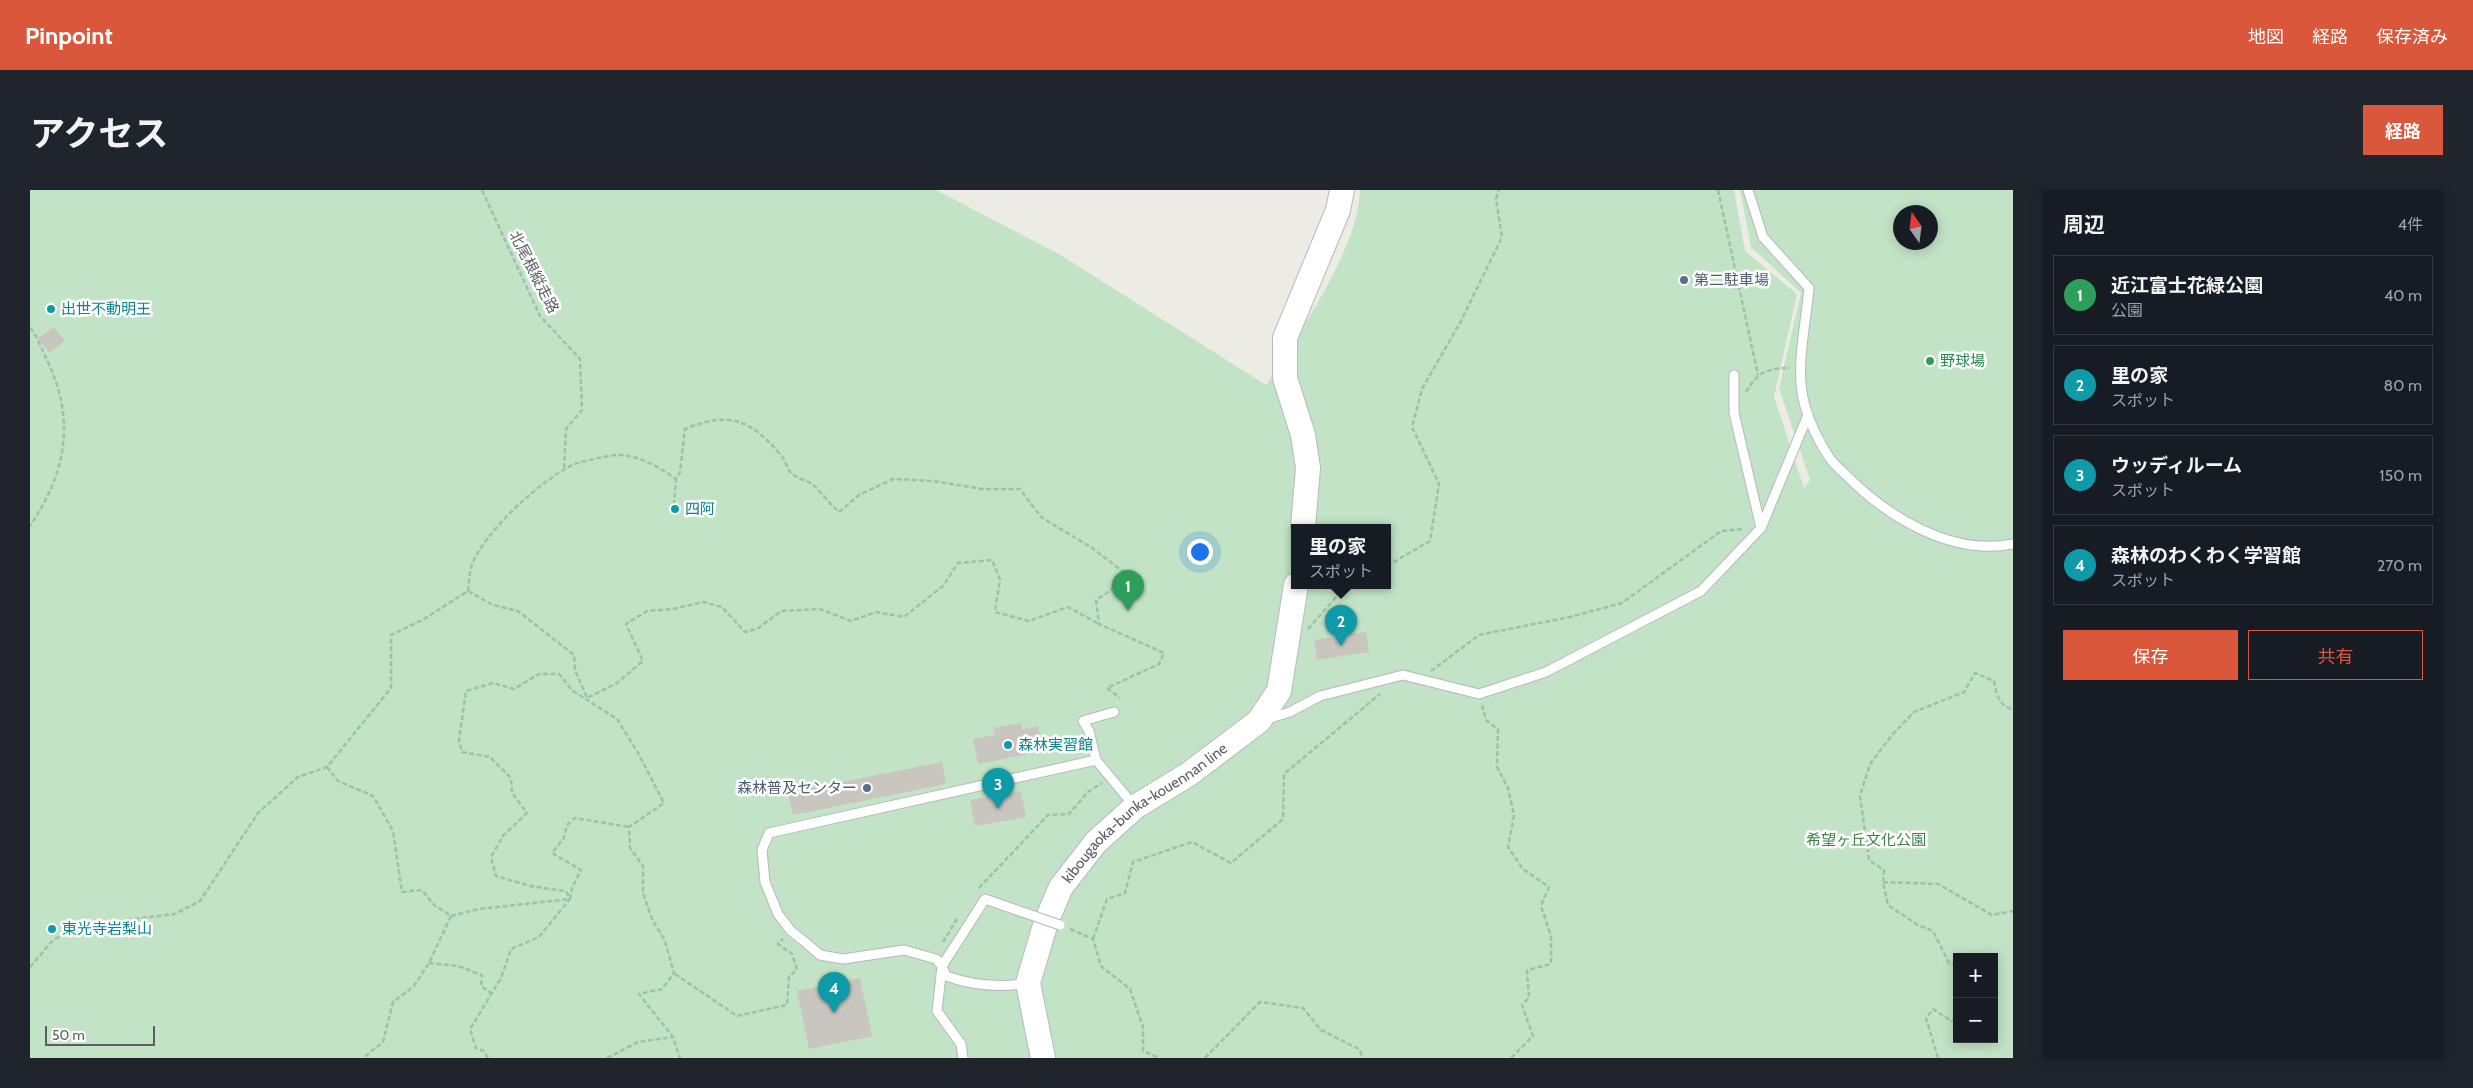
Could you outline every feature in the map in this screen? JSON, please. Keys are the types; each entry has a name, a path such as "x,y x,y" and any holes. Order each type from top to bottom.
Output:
{"main road":[{"path":"1303,524 1308,468 1302,435 1285,378 1285,338 1338,210 1342,190"},
{"name":"kibougaoka-bunka-kouennan line","path":"1043,1058 1028,983 1046,922 1061,887 1096,842 1135,808 1190,774 1259,722 1279,692 1295,589"}],"lane":[{"path":"1748,190 1763,237 1809,288 1802,368 1803,397 1808,415 1829,458 1886,510 1911,524 1945,538 1972,545 2002,546 2013,544"},
{"path":"1734,375 1734,413 1761,528"},
{"path":"1259,722 1290,712 1320,696 1403,674 1479,694 1546,672 1701,591 1761,528 1808,415"},
{"path":"1114,712 1083,721 1089,731 1096,760 1135,808"},
{"path":"1028,983 980,986 946,976 939,962 904,950 843,959 820,954 792,931 778,914 765,882 762,850 769,833 1096,760"},
{"path":"963,1058 961,1044 936,1011 939,962 986,899 1060,925"}],"path":[{"name":"北尾根縦走路","path":"482,190 540,316 580,359 582,410 566,429 564,470"},
{"path":"1391,564 1430,541 1439,484 1412,427 1422,389 1461,321 1502,237 1496,200 1499,190"},
{"path":"1718,190 1758,375"},
{"path":"30,328 55,376 63,402 64,437 55,483 30,526"},
{"path":"1734,413 1758,375 1773,368 1802,368"},
{"path":"674,505 676,479 680,472 686,429 709,419 730,420 754,427 781,455 792,474 813,485 827,502 839,512 859,495 893,479 933,481 982,489 1020,489 1041,518 1092,548 1125,573 1110,591 1096,600 1099,624"},
{"path":"468,591 471,567 484,542 517,506 576,463 615,455 658,466 676,479"},
{"path":"1420,679 1479,634 1570,617 1622,604 1721,531 1761,528"},
{"path":"587,698 617,683 643,661 626,624 648,611 673,609 703,602 722,607 745,632 756,629 781,611 820,609 852,621 876,612 904,617 943,586 958,563 992,560 1000,579 995,612 1029,621 1068,607 1099,624 1164,653 1159,664 1107,688 1120,698"},
{"path":"1305,633 1337,596 1349,589"},
{"path":"468,591 493,606 518,611 574,655 575,670 587,698"},
{"path":"30,967 54,939 101,923 175,914 200,901 258,813 298,777 327,767 392,688 390,635 424,619 468,591"},
{"path":"1953,964 1949,963 1933,931 1918,925 1888,905 1883,882 1884,870 1869,860 1860,796 1870,764 1893,734 1914,712 1964,692 1975,673 1994,681 1997,699 2005,707 2013,710"},
{"path":"488,1058 484,1051 476,1048 470,1029 502,978 511,949 539,937 570,898 572,888 581,870 552,853 564,838 567,825 575,818 628,827 664,803 638,753 617,719 587,698 573,691 559,674 540,674 514,689 493,683 466,691 458,740 462,752 490,757 511,778 512,793 527,813 503,836 490,857 496,876 530,886 566,890 570,898"},
{"path":"1159,1058 1143,1051 1143,1027 1130,989 1101,966 1093,939 1107,899 1125,893 1133,862 1192,842 1230,864 1283,819 1284,774 1381,693"},
{"path":"1479,694 1486,720 1498,729 1497,767 1508,788 1514,815 1508,847 1523,869 1548,887 1541,906 1551,936 1551,964 1527,970 1529,998 1522,1005 1532,1036 1511,1058"},
{"path":"327,767 338,781 373,796 393,831 402,892 422,890 434,905 451,916 479,909 570,898"},
{"path":"977,890 1048,815 1070,814 1088,792 1109,778"},
{"path":"628,827 630,848 642,866 643,894 652,919 665,942 674,973 737,1016 787,1005 789,977 797,969 792,954 778,944 792,931"},
{"path":"1883,882 1938,884 1992,915 2013,911"},
{"path":"939,962 945,935 961,912"},
{"path":"363,1058 383,1042 393,1002 414,986 429,963 451,916"},
{"path":"1060,925 1093,939"},
{"path":"429,963 458,966 482,975 481,986 491,993"},
{"path":"674,973 662,989 639,994 673,1037 680,1058"},
{"path":"1205,1058 1260,1002 1303,1008 1322,1030 1359,1049 1363,1058"},
{"path":"1938,1058 1926,1018 1933,1009 1953,1021"},
{"path":"607,1058 638,1042 673,1037"}],"green space":[{"name":"希望ヶ丘文化公園","path":"30,190 936,190 1059,254 1266,385 1309,317 1338,265 1357,214 1360,190 1734,190 1745,251 1797,294 1774,397 1804,488 1810,480 1779,388 1801,293 1751,247 1740,190 2013,190 2013,1058 30,1058"}],"building":[{"path":"54,327 65,341 49,353 38,338"},
{"path":"1366,632 1369,652 1317,660 1314,640"},
{"name":"森林実習館","path":"1021,723 1022,729 1038,726 1043,751 978,764 973,739 995,735 993,728"},
{"name":"森林普及センター","path":"942,762 946,784 793,815 788,793"},
{"path":"1021,791 1026,817 975,826 970,800"},
{"path":"860,978 872,1036 809,1049 797,991"}],"place":[{"name":"第二駐車場","path":"1684,280"},
{"name":"出世不動明王","path":"51,309"},
{"name":"野球場","path":"1930,361"},
{"name":"四阿","path":"675,509"},
{"name":"近江富士花緑公園","path":"1128,611"},
{"name":"里の家","path":"1341,646"},
{"name":"森林実習館","path":"1008,745"},
{"name":"森林普及センター","path":"867,788"},
{"name":"ウッディルーム","path":"998,809"},
{"name":"東光寺岩梨山","path":"52,929"},
{"name":"森林のわくわく学習館","path":"834,1013"}]}
